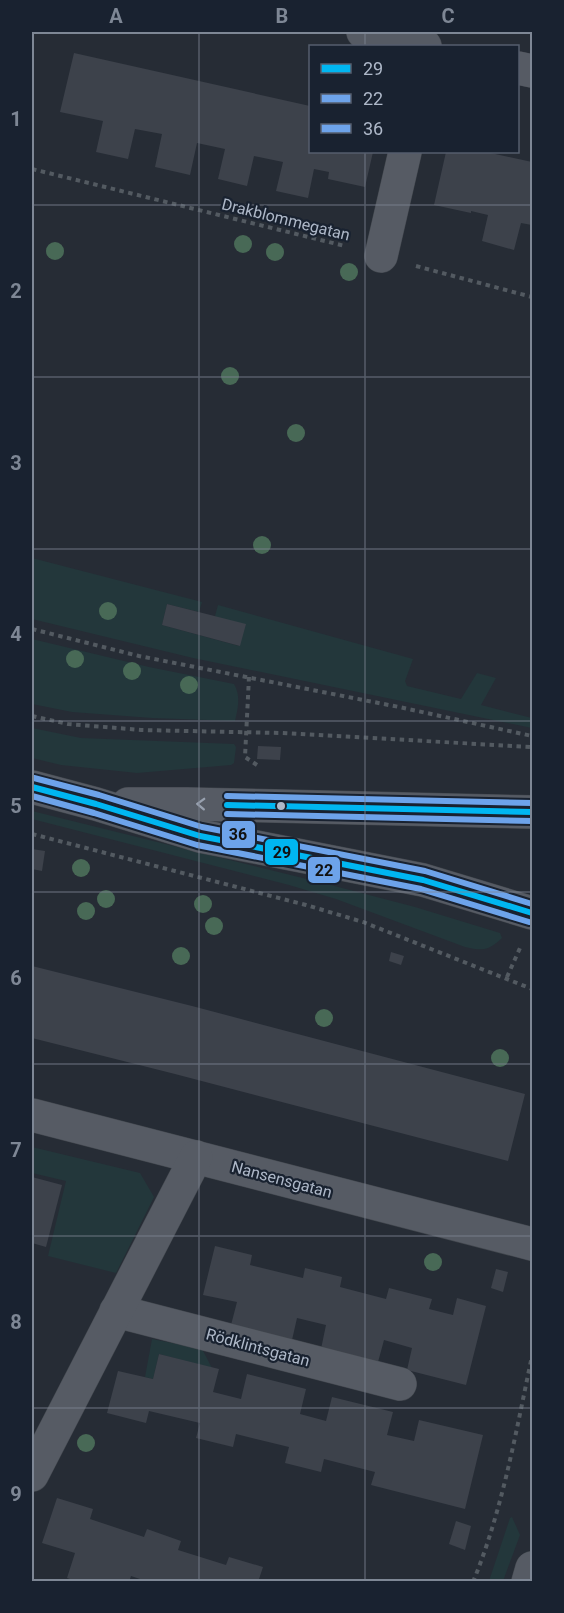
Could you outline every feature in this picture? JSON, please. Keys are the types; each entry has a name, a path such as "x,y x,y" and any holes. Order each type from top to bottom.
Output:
{"street":[{"path":"363,32 421,45"},
{"path":"381,256 405,153"},
{"path":"32,787 200,836 423,880 532,914"},
{"path":"96,804 532,812"},
{"name":"Nansensgatan","path":"32,1115 532,1244"},
{"path":"32,1475 196,1157"},
{"name":"Rödklintsgatan","path":"116,1311 400,1384"},
{"path":"528,1581 532,1568"}],"path":[{"name":"Drakblommegatan","path":"32,169 304,235 532,297"},
{"path":"32,629 139,656 532,736"},
{"path":"249,677 245,757 257,765"},
{"path":"32,716 68,724 141,730 246,732 532,747"},
{"path":"32,834 363,922 532,988"},
{"path":"474,1581 485,1553 506,1476 530,1375 532,1356"}],"green space":[{"path":"32,558 202,602 199,612 167,604 162,625 239,646 215,616 218,605 413,659 405,681 407,686 461,699 477,673 496,678 481,705 532,718 532,728 193,658 32,619"},
{"path":"32,639 149,667 234,684 238,698 235,721 72,712 32,704"},
{"path":"32,728 81,738 234,744 236,747 234,763 137,773 61,765 32,758"},
{"path":"32,811 415,907 500,933 502,938 485,949 465,947 336,899 289,885 32,819"},
{"path":"32,1147 140,1173 154,1197 116,1273 48,1256 66,1181 32,1173"},
{"path":"152,1339 202,1349 212,1368 159,1354 153,1379 145,1377"},
{"path":"512,1517 520,1535 503,1581 489,1581 510,1518"}],"building":[{"path":"74,53 309,106 309,153 373,153 365,187 328,179 329,172 314,169 308,198 276,191 283,162 254,156 247,186 218,179 225,149 197,143 190,175 155,167 162,134 135,129 128,159 96,152 103,121 60,112"},
{"path":"446,153 491,153 532,162 532,225 521,223 514,250 482,241 488,215 434,205"},
{"path":"167,604 246,624 240,646 162,625"},
{"path":"258,746 281,747 280,760 257,759"},
{"path":"32,849 45,851 42,871 32,869"},
{"path":"391,952 404,956 401,965 389,961"},
{"path":"32,966 525,1094 508,1161 32,1038"},
{"path":"32,1177 62,1185 46,1247 32,1243"},
{"path":"215,1246 252,1255 250,1265 303,1278 305,1268 342,1277 340,1287 386,1299 389,1288 432,1299 429,1309 453,1315 457,1298 486,1306 466,1385 407,1370 412,1348 384,1340 378,1362 321,1349 326,1325 297,1318 292,1340 231,1325 237,1302 203,1295"},
{"path":"496,1269 508,1272 503,1292 491,1288"},
{"path":"159,1354 219,1369 213,1392 241,1399 247,1374 306,1389 300,1414 326,1421 332,1397 393,1412 387,1435 414,1441 419,1420 483,1435 465,1509 371,1485 375,1472 324,1459 321,1472 285,1463 289,1447 236,1434 233,1447 196,1438 200,1423 149,1411 146,1423 107,1413 118,1371 153,1379"},
{"path":"57,1498 93,1509 90,1519 144,1537 147,1529 181,1541 178,1550 226,1565 229,1557 263,1567 259,1579 264,1582 149,1582 131,1576 129,1582 79,1582 67,1578 75,1553 42,1543"},
{"path":"456,1521 471,1526 465,1550 449,1544"}],"transit line":[{"name":"36","path":"34,778 99,795 202,827 425,871 532,904"},
{"name":"29","path":"32,787 200,836 423,880 532,913"},
{"name":"22","path":"32,796 197,845 421,889 529,922"},
{"name":"36","path":"227,796 532,803"},
{"name":"29","path":"227,805 532,812"},
{"name":"22","path":"227,814 532,821"}]}
